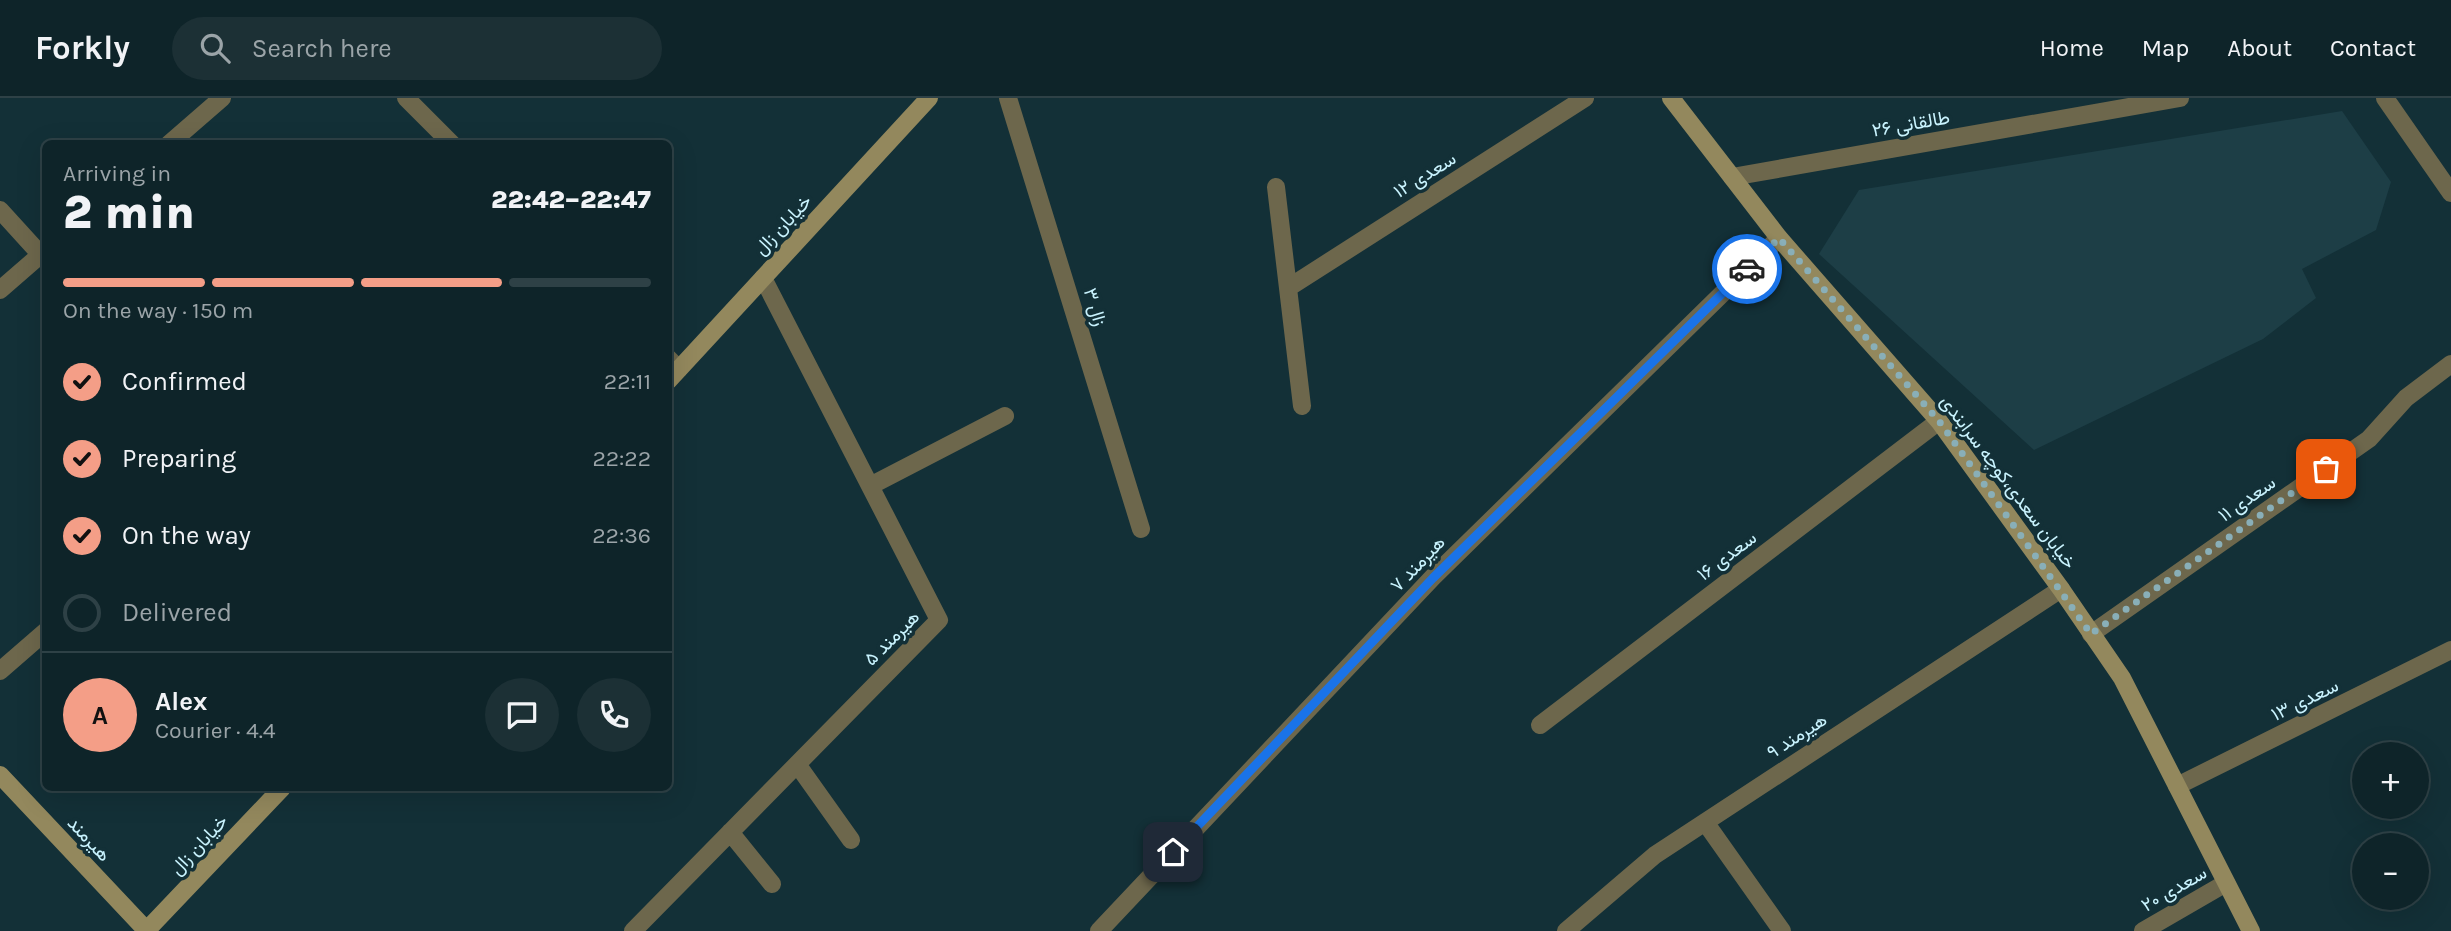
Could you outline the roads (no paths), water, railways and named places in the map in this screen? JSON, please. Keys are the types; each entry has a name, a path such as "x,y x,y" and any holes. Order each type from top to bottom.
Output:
{"street":[{"path":"174,140 222,98"},
{"path":"406,98 448,140"},
{"name":"خیابان زال","path":"672,369 763,278 929,98"},
{"name":"زال ۳","path":"1008,98 1141,529"},
{"name":"سعدی ۱۲","path":"1288,288 1586,98"},
{"name":"خیابان سعدی،کوچه سرابندی","path":"1671,98 1779,238 1939,421 2061,589 2122,678 2251,931"},
{"name":"طالقانی ۲۶","path":"1732,177 2179,98"},
{"path":"2385,98 2451,193"},
{"path":"1276,187 1302,406"},
{"path":"0,210 42,251"},
{"name":"هیرمند ٧","path":"1099,931 1433,578 1779,238"},
{"path":"0,289 42,253"},
{"name":"هیرمند ۵","path":"633,931 939,620 763,278"},
{"name":"سعدی ۱۱","path":"2091,634 2369,439 2406,398 2451,364"},
{"path":"870,486 1005,416"},
{"name":"سعدی ۱۶","path":"1540,725 1939,421"},
{"name":"هیرمند ٩","path":"1566,931 1655,855 2061,589"},
{"path":"0,671 42,634"},
{"name":"سعدی ۱۳","path":"2177,786 2451,650"},
{"path":"797,764 851,840"},
{"name":"هیرمند","path":"0,775 147,931"},
{"name":"خیابان زال","path":"147,931 279,791"},
{"path":"1705,822 1782,931"},
{"path":"730,832 772,884"},
{"name":"سعدی ۲۰","path":"2143,931 2226,883"}]}
